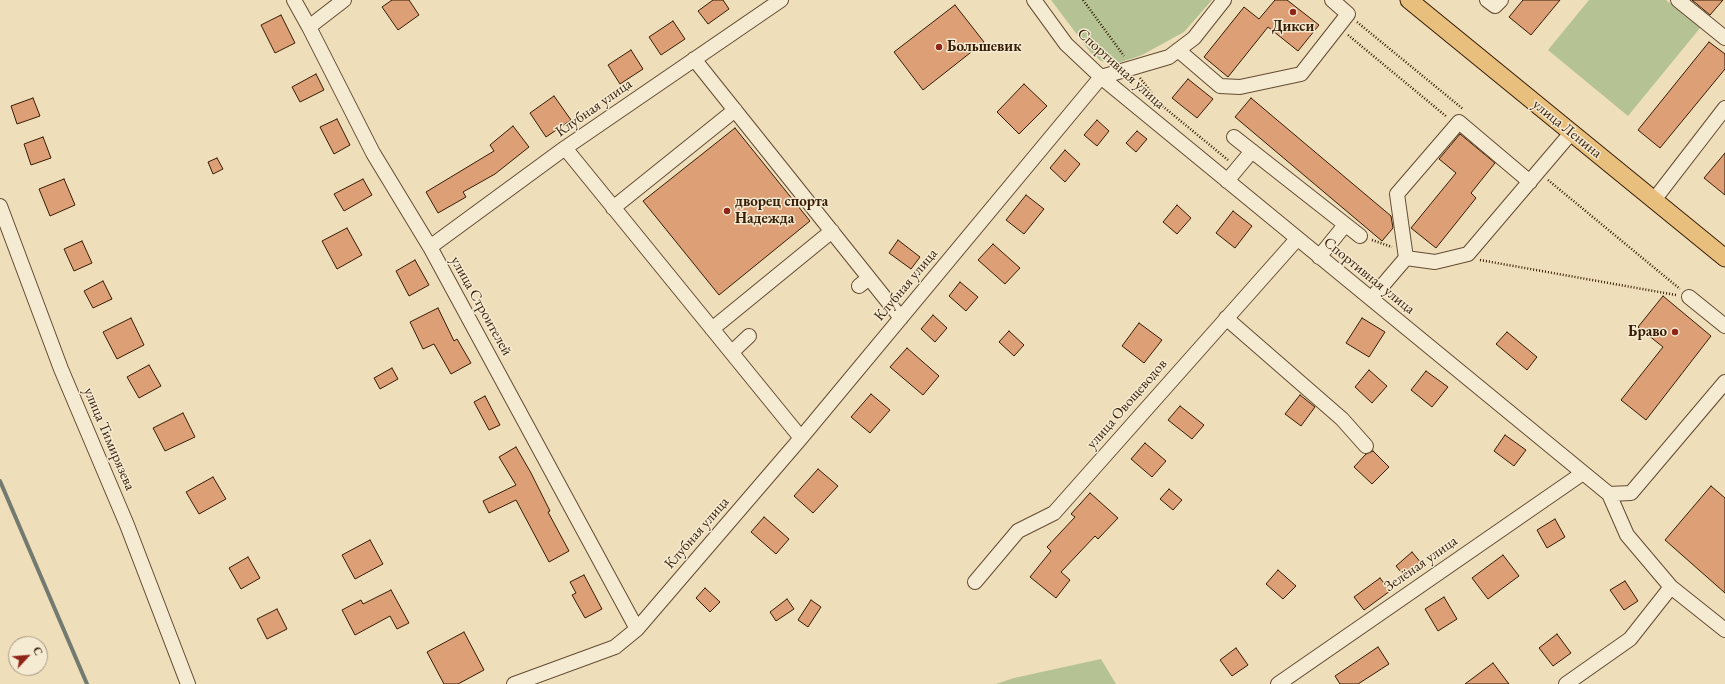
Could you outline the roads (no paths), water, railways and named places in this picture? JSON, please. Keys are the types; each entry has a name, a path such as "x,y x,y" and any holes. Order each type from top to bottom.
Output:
{"main road":[{"name":"улица Ленина","path":"1409,0 1725,258"}],"street":[{"name":"улица Строителей","path":"294,0 372,153 430,247 638,629"},
{"path":"309,27 344,0"},
{"name":"Клубная улица","path":"430,247 565,148 781,0"},
{"name":"Спортивная улица","path":"1034,0 1066,44 1101,77 1609,494 1627,535 1671,586 1725,630"},
{"path":"1101,77 1169,57 1194,38 1224,0"},
{"path":"1178,50 1220,86 1240,87 1301,74 1348,14 1332,0"},
{"path":"1487,0 1495,6 1501,0"},
{"path":"1678,0 1725,38"},
{"path":"694,59 832,231 864,282 901,318"},
{"name":"Клубная улица","path":"514,684 615,647 638,629 801,438 1101,77"},
{"path":"1654,200 1725,108"},
{"path":"613,208 734,110"},
{"path":"1370,299 1406,255 1397,194 1458,122 1530,182"},
{"path":"1406,255 1435,262 1468,254 1571,133"},
{"path":"1234,137 1360,236"},
{"path":"565,148 801,438"},
{"path":"1227,181 1252,151"},
{"name":"улица Тимирязева","path":"0,206 61,369 127,525 188,684"},
{"path":"1319,257 1345,225"},
{"path":"712,329 832,231"},
{"name":"улица Овощеводов","path":"975,582 1018,531 1054,513 1297,239"},
{"path":"1689,297 1725,326"},
{"path":"1226,318 1342,419 1366,446"},
{"path":"732,352 749,336"},
{"path":"1609,494 1631,493 1725,382"},
{"name":"Зелёная улица","path":"1278,684 1583,473"},
{"path":"1566,684 1630,639 1671,586"}],"waterway":[{"path":"0,481 87,684"}],"place":[{"name":"Дикси","path":"1293,12"},
{"name":"Большевик","path":"939,47"},
{"name":"дворец спорта Надежда","path":"727,211"},
{"name":"Браво","path":"1675,332"}]}
